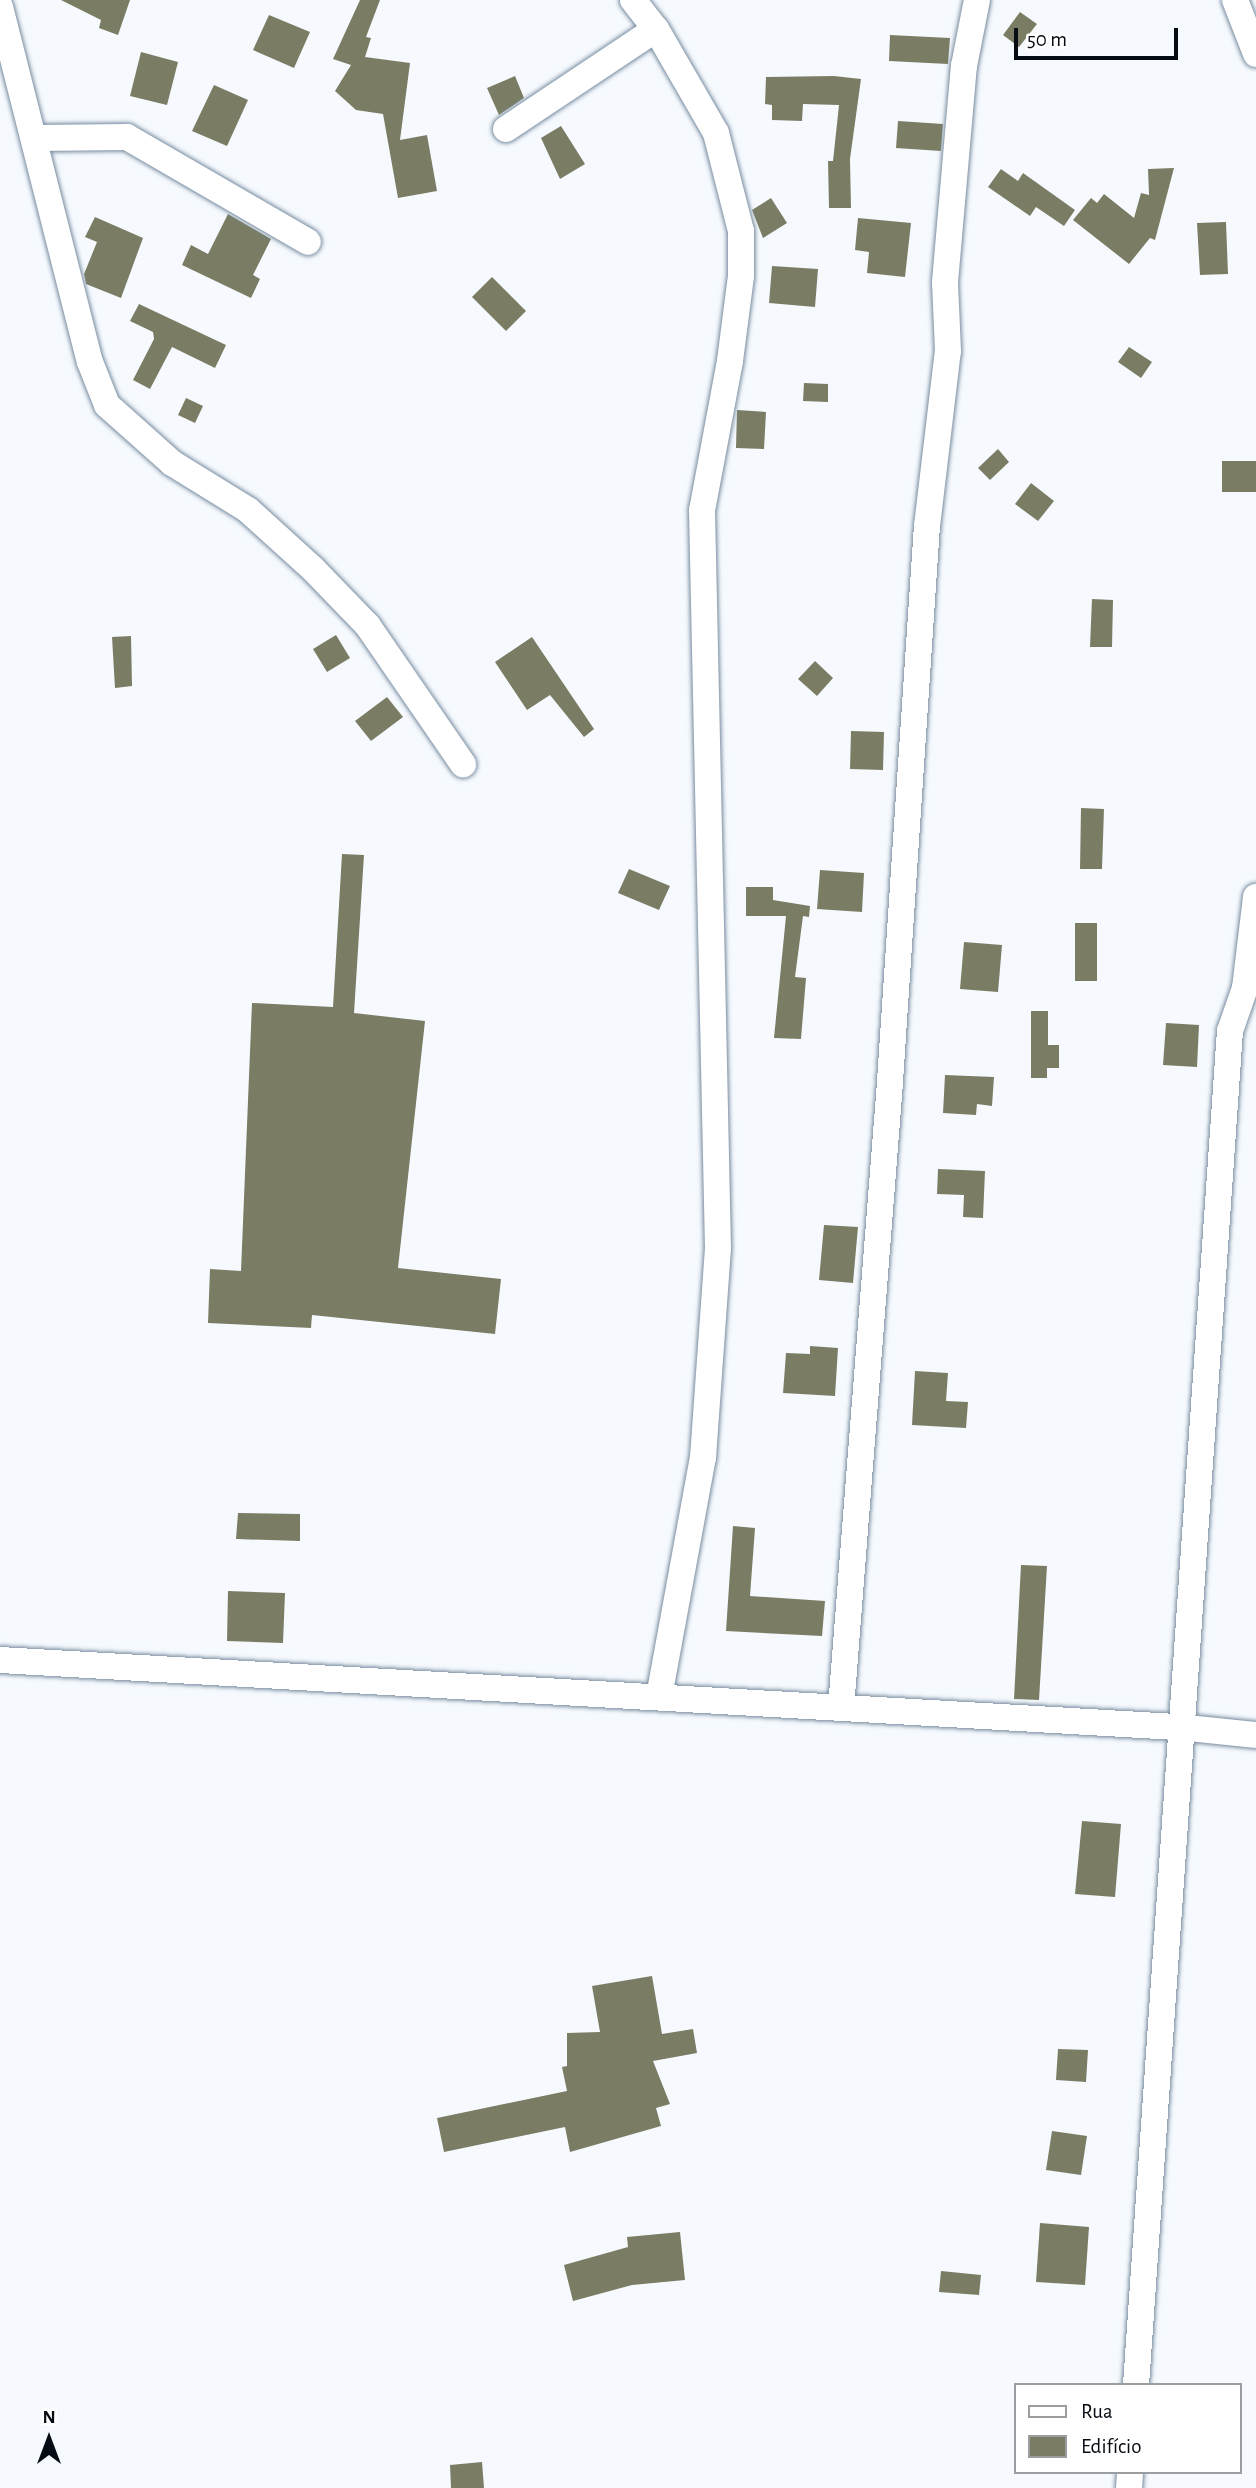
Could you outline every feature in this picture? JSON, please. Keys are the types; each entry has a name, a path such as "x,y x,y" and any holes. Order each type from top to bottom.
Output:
{"street":[{"path":"633,0 656,29 716,133 741,231 741,276 730,361 702,510 718,1248 703,1457 659,1696"},
{"path":"841,1708 889,1096 927,526 948,351 945,282 964,66 977,0"},
{"path":"1235,0 1256,54"},
{"path":"0,7 90,362 107,405 172,463 248,510 313,569 368,626 463,764"},
{"path":"506,129 656,29"},
{"path":"35,138 127,137 308,242"},
{"path":"1136,2383 1178,1727 1230,1031 1245,988 1256,897"},
{"path":"0,1660 659,1696 1178,1727 1256,1735"}],"building":[{"path":"61,0 130,0 118,35 99,28 101,20"},
{"path":"360,0 380,0 366,37 371,38 365,57 410,63 400,140 427,135 437,191 398,198 383,114 356,110 335,91 351,65 333,59"},
{"path":"1020,12 1037,24 1019,47 1003,35"},
{"path":"269,15 310,32 294,68 253,50"},
{"path":"890,35 950,38 948,64 889,61"},
{"path":"141,52 178,62 167,105 130,96"},
{"path":"515,76 524,98 499,115 487,88"},
{"path":"834,76 861,79 850,159 851,208 829,208 828,161 833,161 839,105 803,104 802,121 772,120 772,105 765,104 766,77"},
{"path":"214,85 248,100 227,146 192,131"},
{"path":"898,121 943,124 941,151 896,148"},
{"path":"561,126 585,164 560,179 541,138"},
{"path":"1174,168 1155,240 1150,238 1129,264 1073,220 1091,198 1097,203 1104,194 1134,218 1141,193 1149,195 1148,169"},
{"path":"1001,169 1018,181 1023,173 1075,210 1064,226 1036,207 1030,216 988,187"},
{"path":"771,198 787,223 763,238 752,210"},
{"path":"228,214 271,239 253,275 260,279 251,298 182,265 191,245 208,254"},
{"path":"95,217 143,238 121,298 86,284 84,274 97,242 85,237"},
{"path":"858,218 911,223 905,277 867,273 869,252 855,250"},
{"path":"1226,222 1228,274 1200,275 1197,223"},
{"path":"772,266 818,269 815,307 769,303"},
{"path":"492,277 526,311 506,331 472,297"},
{"path":"139,304 226,345 215,368 172,347 150,389 133,380 154,339 153,332 130,321"},
{"path":"1129,347 1152,362 1141,378 1118,362"},
{"path":"804,383 828,384 828,402 803,401"},
{"path":"186,398 203,406 195,423 178,415"},
{"path":"737,410 766,412 764,449 736,448"},
{"path":"998,449 1009,462 990,480 978,468"},
{"path":"1222,461 1256,461 1256,492 1222,492"},
{"path":"1031,483 1054,501 1038,521 1015,504"},
{"path":"1092,599 1113,600 1112,647 1090,647"},
{"path":"336,635 350,658 327,672 313,649"},
{"path":"131,636 132,686 115,688 112,637"},
{"path":"532,637 594,729 584,737 550,695 527,710 495,662"},
{"path":"815,661 833,678 817,696 798,679"},
{"path":"387,697 403,717 371,741 355,721"},
{"path":"851,731 884,732 883,770 850,769"},
{"path":"1081,808 1104,809 1102,869 1080,869"},
{"path":"342,854 364,855 354,1013 425,1021 398,1268 501,1279 495,1334 312,1315 311,1328 208,1323 210,1269 241,1271 252,1003 333,1007"},
{"path":"629,869 670,886 659,910 618,893"},
{"path":"820,870 864,873 862,912 817,909"},
{"path":"746,887 773,887 773,900 810,906 809,917 803,916 795,977 806,978 801,1039 774,1038 786,916 746,916"},
{"path":"1075,923 1097,923 1097,981 1075,981"},
{"path":"964,942 1002,945 998,992 960,989"},
{"path":"1031,1011 1048,1011 1048,1045 1059,1045 1059,1068 1047,1068 1047,1078 1031,1078"},
{"path":"1166,1023 1199,1025 1197,1067 1163,1065"},
{"path":"945,1075 994,1077 992,1106 977,1104 976,1115 943,1113"},
{"path":"938,1169 985,1171 983,1218 963,1217 964,1195 937,1194"},
{"path":"824,1225 858,1227 853,1283 819,1280"},
{"path":"810,1346 838,1348 835,1396 783,1393 786,1353 810,1354"},
{"path":"915,1371 948,1373 946,1401 968,1402 966,1428 912,1425"},
{"path":"238,1513 300,1514 300,1541 236,1539"},
{"path":"733,1526 755,1528 750,1596 825,1601 822,1636 726,1631"},
{"path":"1021,1565 1047,1566 1039,1700 1014,1699"},
{"path":"228,1591 285,1593 283,1643 227,1641"},
{"path":"1082,1821 1121,1824 1115,1897 1075,1894"},
{"path":"652,1976 662,2034 693,2029 697,2053 653,2061 670,2104 656,2108 661,2126 570,2152 565,2127 444,2152 437,2118 567,2091 562,2067 567,2066 567,2033 600,2032 592,1986"},
{"path":"1058,2049 1088,2050 1086,2082 1056,2080"},
{"path":"1052,2131 1087,2136 1081,2175 1046,2170"},
{"path":"1040,2223 1089,2227 1085,2285 1036,2282"},
{"path":"680,2232 685,2280 632,2285 573,2301 564,2265 628,2247 627,2237"},
{"path":"941,2271 981,2275 979,2295 939,2292"},
{"path":"482,2462 484,2488 451,2488 450,2465"}]}
